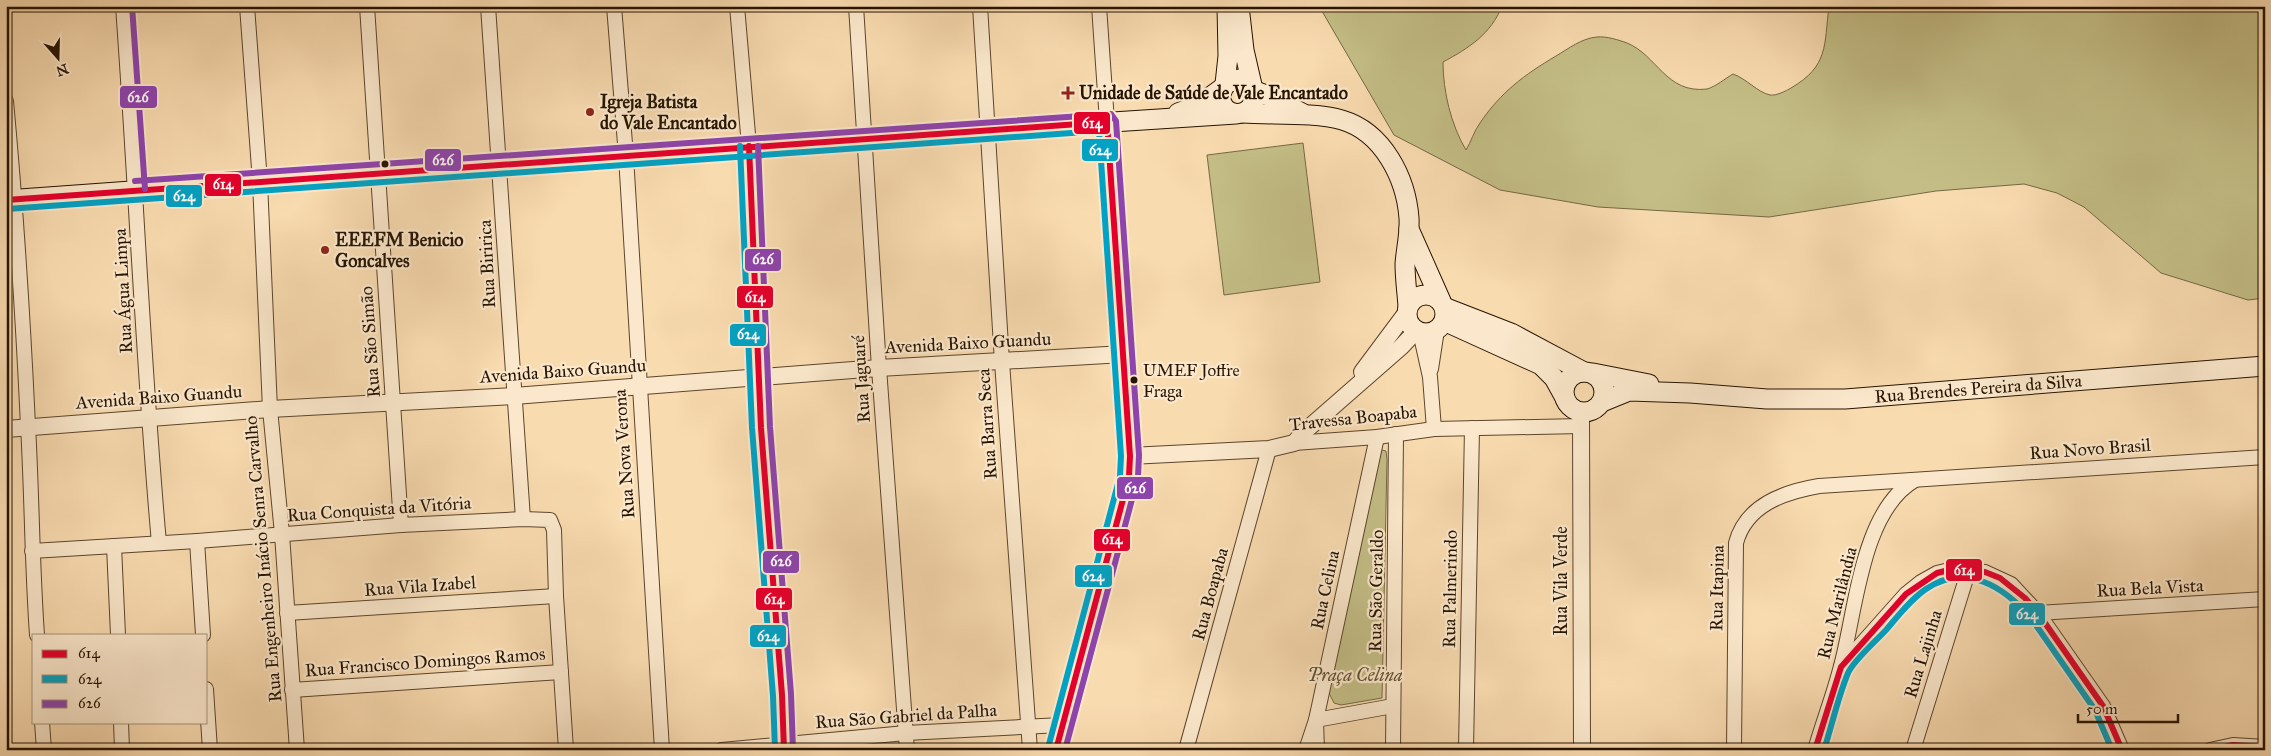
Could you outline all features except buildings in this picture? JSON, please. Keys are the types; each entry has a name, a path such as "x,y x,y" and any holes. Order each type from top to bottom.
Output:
{"main road":[{"path":"1227,6 1228,56 1221,103 1230,113 1342,120 1356,125 1377,141 1389,157 1398,175 1407,206 1409,228 1430,323"},
{"path":"10,200 500,166 749,146 1240,114 1254,105 1253,88 1244,50 1239,6"},
{"path":"1160,119 1190,109 1223,86 1239,79 1298,112 1318,117"},
{"path":"1409,228 1405,266 1407,310 1410,326 1430,323 1541,365 1554,378 1564,398 1581,419 1597,408 1602,402 1605,394 1604,386 1600,378 1588,373 1575,374 1568,380 1564,388 1564,398"},
{"path":"1407,310 1412,300 1419,295 1427,294 1430,323"},
{"name":"Rua Brendes Pereira da Silva","path":"1430,323 1510,334 1588,373 1630,379 1690,393"},
{"name":"Rua Brendes Pereira da Silva","path":"1602,402 1629,391 1690,393 1767,399 1845,398 2265,366"}],"street":[{"name":"Rua Água Limpa","path":"123,6 136,190 148,418 159,543"},
{"name":"Rua Engenheiro Inácio Senra Carvalho","path":"247,6 260,182 270,409 282,534 297,750"},
{"name":"Rua São Simão","path":"367,6 401,525"},
{"name":"Rua Biririca","path":"488,6 523,519"},
{"name":"Rua Nova Verona","path":"614,6 626,156 638,386 662,750"},
{"path":"737,6 749,146 758,378 782,695 784,747"},
{"name":"Rua Jaguaré","path":"856,6 879,368 907,750"},
{"name":"Rua Barra Seca","path":"980,6 1002,362 1030,750"},
{"path":"1056,750 1129,477 1130,456 1124,354 1099,6"},
{"path":"6,101 10,200 28,428 31,549 37,634"},
{"path":"1346,394 1407,310"},
{"path":"1430,323 1430,377 1434,429"},
{"path":"1294,443 1346,394 1430,323"},
{"name":"Avenida Baixo Guandu","path":"6,429 270,409 514,396 879,368 1124,354"},
{"name":"Travessa Boapaba","path":"1130,456 1269,449 1294,443 1377,437 1434,429 1472,428 1581,419"},
{"name":"Rua Vila Verde","path":"1581,419 1582,750"},
{"name":"Rua Palmerindo","path":"1466,750 1472,428"},
{"name":"Rua São Geraldo","path":"1393,750 1396,434"},
{"name":"Rua Celina","path":"1306,750 1316,720 1377,437"},
{"name":"Rua Boapaba","path":"1186,750 1269,449"},
{"name":"Rua Novo Brasil","path":"1918,479 2265,457"},
{"name":"Rua Marilândia","path":"1815,750 1841,667 1871,541 1880,520 1895,496 1903,487 1918,479"},
{"name":"Rua Itapina","path":"1734,750 1736,543 1739,530 1764,504 1779,496 1798,490 1819,486 1918,479"},
{"name":"Rua Conquista da Vitória","path":"31,549 197,542 401,525 523,519 550,520 554,530 556,596"},
{"path":"197,542 203,634"},
{"path":"114,546 118,634"},
{"path":"1841,667 1906,594 1921,582 1937,573 1953,569 1985,572 2011,584 2038,613 2103,706 2122,750"},
{"name":"Rua Lajinha","path":"1913,750 1969,569"},
{"path":"556,596 566,750"},
{"name":"Rua Vila Izabel","path":"287,613 556,596"},
{"name":"Rua Bela Vista","path":"2038,613 2265,599"},
{"path":"2250,601 2265,607"},
{"name":"Rua Francisco Domingos Ramos","path":"292,690 561,672"},
{"path":"1317,750 1316,720 1393,706"},
{"path":"208,720 210,750"},
{"path":"42,724 44,750"},
{"path":"121,724 122,750"},
{"name":"Rua São Gabriel da Palha","path":"722,750 784,747 906,733 1028,726 1062,726"},
{"path":"2210,750 2233,746 2265,747"}],"green space":[{"path":"1319,6 1502,6 1492,25 1478,39 1443,62 1444,84 1449,108 1456,130 1466,150 1478,126 1505,93 1534,70 1570,47 1591,38 1601,37 1627,43 1646,56 1681,86 1693,89 1707,89 1733,74 1761,91 1772,95 1778,94 1803,80 1818,63 1825,43 1829,6 2265,6 2265,298 2248,300 2161,273 2084,207 2057,193 2024,184 1936,191 1769,217 1598,207 1500,190 1394,135"},
{"path":"1303,143 1320,282 1224,295 1207,155"},
{"name":"Praça Celina","path":"1382,450 1386,451 1387,459 1382,698 1341,705 1334,703 1328,691 1377,455"}],"transit line":[{"name":"626","path":"132,6 145,189"},
{"name":"626","path":"135,181 1111,114 1116,121 1139,455 1138,477 1065,750"},
{"name":"614","path":"6,200 1107,122 1130,456 1129,477 1056,750"},
{"name":"624","path":"7,209 1099,131 1121,456 1120,476 1048,748"},
{"name":"624","path":"740,146 752,428 773,696 775,750"},
{"name":"614","path":"749,146 761,428 782,695 784,750"},
{"name":"626","path":"758,146 770,427 791,694 793,750"},
{"name":"614","path":"1815,750 1841,667 1906,594 1937,573 1953,569 1985,572 2000,578 2025,598 2038,613 2103,706 2122,750"},
{"name":"624","path":"1824,750 1844,682 1855,662 1920,593 1941,581 1955,578 1970,578 1996,588 2009,597 2031,618 2095,710 2112,750"},
{"name":"614","path":"2211,750 2233,745 2265,747"}],"place":[{"name":"Unidade de Saúde de Vale Encantado","path":"1068,93"},
{"name":"Igreja Batista do Vale Encantado","path":"590,112"},
{"name":"EEEFM Benicio Goncalves","path":"325,250"},
{"name":"UMEF Joffre Fraga","path":"1134,380"}]}
